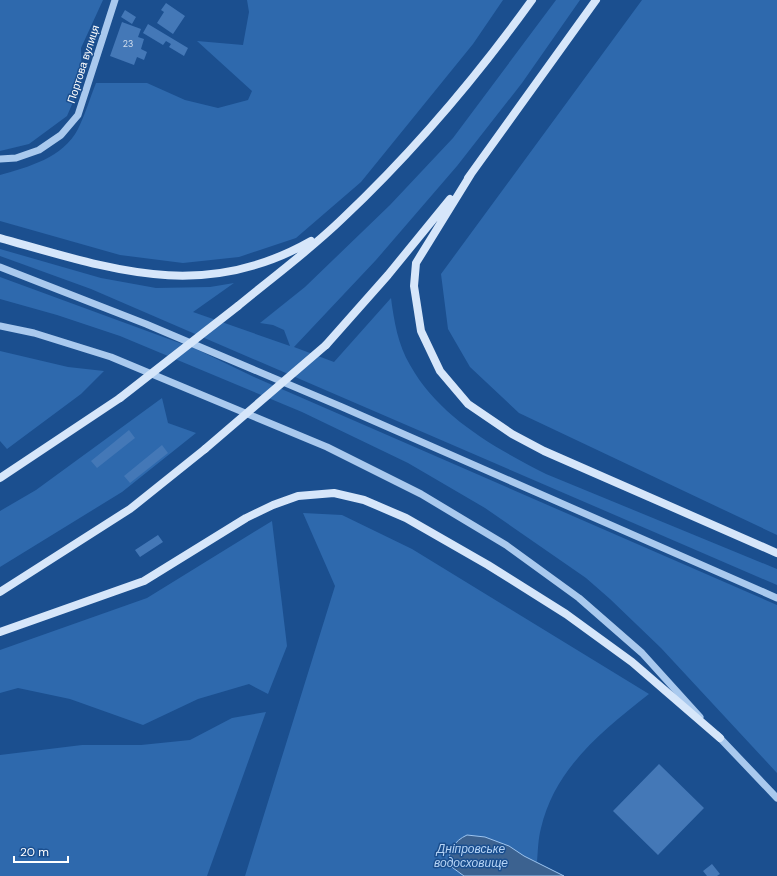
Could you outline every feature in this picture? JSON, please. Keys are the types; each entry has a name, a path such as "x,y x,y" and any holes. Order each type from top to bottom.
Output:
{"main road":[{"path":"0,478 120,398 238,306 341,220 388,174 439,119 497,48 532,0"},
{"path":"0,592 130,509 205,449 326,345 388,275 471,174 596,0"},
{"path":"471,174 416,263 414,286 421,331 440,371 468,404 512,434 544,451 777,553"},
{"path":"0,238 130,272 164,276 226,274 274,259 317,237 341,220"},
{"path":"0,632 144,581 246,518 273,505 298,496 334,493 364,500 406,518 488,565 566,614 632,662 720,738"}],"street":[{"name":"Портова вулиця","path":"0,159 16,158 38,150 61,136 78,115 115,0"},
{"path":"0,267 146,324 342,407 777,598"},
{"path":"0,326 34,334 111,357 327,447 421,494 506,545 579,598 642,654 777,798"}],"shaded area":[{"path":"0,0 103,0 81,48 82,81 67,116 29,144 0,151"},
{"path":"247,0 503,0 473,44 361,182 296,238 239,257 183,263 120,255 0,221 0,175 33,165 54,154 63,147 78,129 96,83 147,83 185,100 218,108 248,100 252,91 197,41 243,45 249,12"},
{"path":"556,0 580,0 522,83 457,166 376,260 294,347 334,362 391,298 395,324 402,349 410,365 422,384 436,400 470,429 488,442 546,474 777,569 777,585 91,289 0,256 0,249 101,278 156,288 210,287 234,283 193,312 290,346 284,330 273,325 260,323 305,287 390,205 453,138"},
{"path":"642,0 777,0 777,535 519,413 470,367 448,329 441,274"},
{"path":"0,277 196,349 254,377 777,605 777,773 661,648 610,599 586,578 485,508 408,463 302,412 120,336 57,315 0,299"},
{"path":"0,351 68,367 104,371 81,394 7,449 0,441"},
{"path":"162,398 168,423 196,433 122,492 0,567 0,511 36,490"},
{"path":"303,513 342,515 412,549 649,694 598,736 569,769 557,787 548,806 540,832 537,862 524,856 509,846 449,865 464,876 245,876 335,586"},
{"path":"272,521 287,646 268,694 249,684 198,699 143,725 70,699 18,688 0,693 0,650 147,598"},
{"path":"266,712 207,876 0,876 0,755 82,745 141,745 190,740 232,718"}],"water":[{"name":"Дніпровське водосховище","path":"467,835 485,837 509,846 524,856 564,876 464,876 449,865 449,860 455,843"}],"building":[{"path":"166,3 185,16 173,34 157,23 164,12 161,10"},
{"path":"125,10 136,17 132,24 121,17"},
{"path":"122,22 141,29 138,37 144,39 141,49 147,52 144,60 137,57 134,65 110,56"},
{"path":"148,24 188,48 184,56 169,47 171,44 166,41 163,45 143,33"},
{"path":"129,430 135,438 97,468 91,461"},
{"path":"162,445 168,453 130,483 124,476"},
{"path":"158,535 163,542 140,557 135,550"},
{"path":"659,764 704,808 658,855 613,811"},
{"path":"712,864 720,874 717,876 707,876 703,871"}]}
